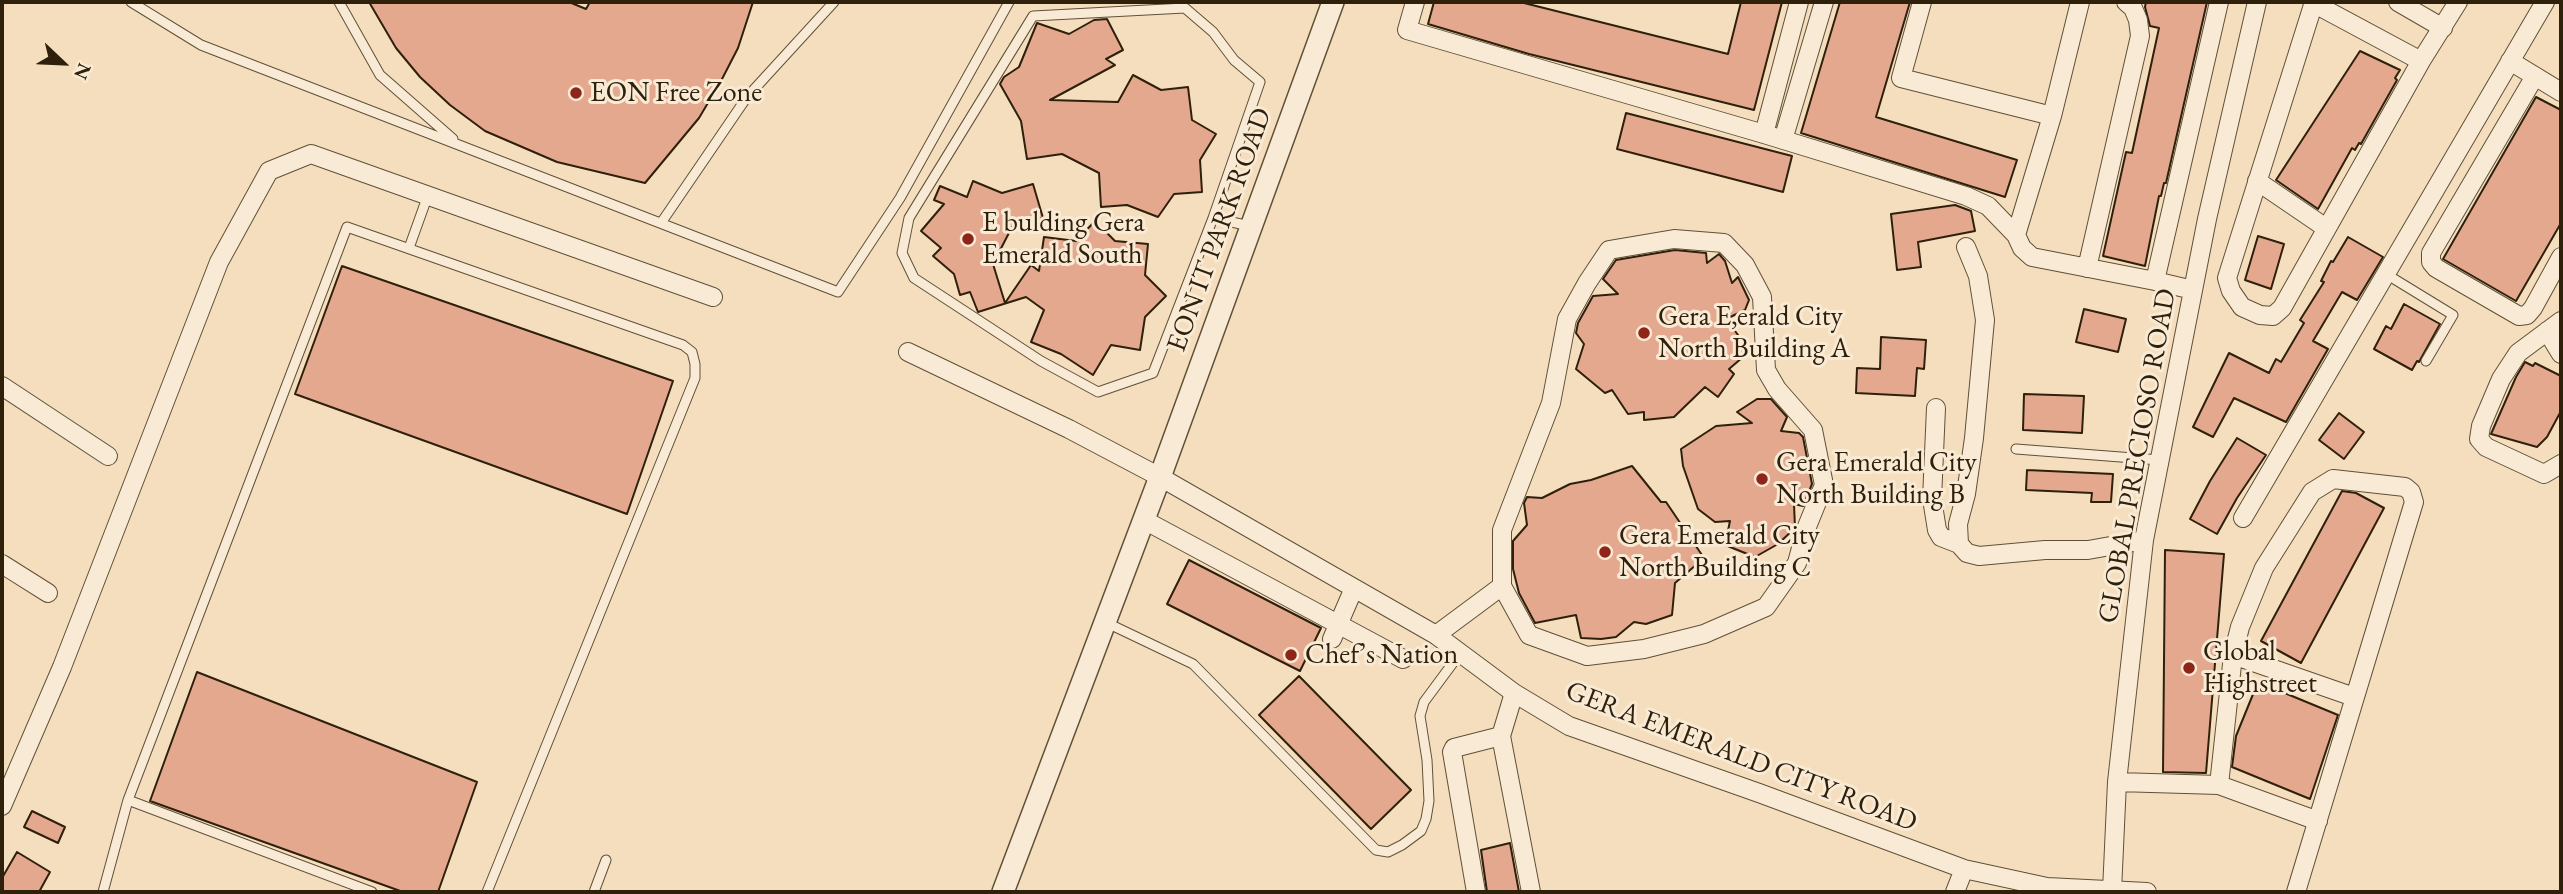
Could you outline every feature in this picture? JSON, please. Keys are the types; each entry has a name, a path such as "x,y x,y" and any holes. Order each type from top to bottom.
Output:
{"street":[{"name":"EON IT PARK ROAD","path":"1003,892 1160,477 1333,2"},
{"path":"1415,2 1407,30 1966,196 1988,206 2016,235 2022,248 2032,257 2193,290"},
{"path":"1764,134 1798,2"},
{"path":"1783,140 1824,2"},
{"path":"1922,2 1901,78 2052,116"},
{"path":"2016,235 2052,116 2080,2"},
{"path":"2087,268 2140,36 2138,20 2133,8 2126,2"},
{"path":"2155,281 2219,2"},
{"name":"GLOBAL PRECIOSO ROAD","path":"2112,891 2117,782 2144,540 2207,219 2257,2"},
{"path":"2421,61 2314,2 2227,278 2231,291 2242,307 2260,315 2273,316 2282,308 2421,61 2458,2"},
{"path":"2398,2 2443,27"},
{"path":"2243,518 2545,2"},
{"path":"2510,61 2561,92"},
{"path":"2535,76 2431,253 2431,262 2436,268 2519,316 2527,315 2533,308 2561,257"},
{"path":"2,806 62,667 219,262 269,171 311,154 713,297"},
{"path":"2256,181 2326,228"},
{"path":"1674,239 1724,243 1745,265 1762,297 1766,370 1777,390 1813,430 1824,485 1806,529 1797,563 1766,607 1704,635 1644,649 1587,656 1529,635 1502,586 1502,530 1551,403 1567,319 1587,283 1609,250 1674,239"},
{"path":"1959,544 1958,524 1966,494 1974,438 1985,320 1978,276 1966,247"},
{"path":"2561,354 2554,326 2518,353 2507,370 2481,426 2479,439 2486,446 2544,474 2561,464"},
{"name":"GERA EMERALD CITY ROAD","path":"908,352 1069,429 1160,477 1436,635 1514,692 1569,726 1964,869 2047,887 2112,891"},
{"path":"2,386 108,456"},
{"path":"1936,408 1932,499 1937,530 1941,537 1959,544 1967,553 1979,555 2088,550 2144,540"},
{"path":"2219,785 2233,655 2240,627 2264,568 2312,492 2333,479 2404,487 2411,492 2414,502 2297,888"},
{"path":"1144,520 1335,631 1403,659"},
{"path":"2,564 48,593"},
{"path":"1436,635 1502,586"},
{"path":"1335,631 1354,588"},
{"path":"2233,655 2354,697"},
{"path":"1514,692 1502,736 1531,892"},
{"path":"1476,892 1452,752 1454,748 1502,736"},
{"path":"2117,782 2219,785 2318,821"},
{"path":"1955,892 1964,869"},
{"path":"2112,891 2147,892"}],"lane":[{"path":"131,2 201,45 838,292 900,198 1009,2"},
{"path":"339,2 380,75 458,143"},
{"path":"661,223 747,97 834,2"},
{"path":"1185,8 1213,32 1234,60 1260,82 1213,218 1153,373 1098,393 1041,361 914,278 902,253 909,218 1033,16 1185,8"},
{"path":"409,248 428,195"},
{"path":"1213,218 1252,227"},
{"path":"103,892 128,800 347,227 683,345 692,352 695,364 695,378 487,892"},
{"path":"2386,274 2452,315 2426,361"},
{"path":"2017,449 2160,460"},
{"path":"1105,622 1193,664 1376,850 1388,852 1421,831 1426,818 1429,801 1427,760 1420,716 1424,702 1461,652"},
{"path":"128,800 372,892"},
{"path":"594,892 606,859"}],"building":[{"name":"EON Free Zone","path":"369,2 569,2 586,9 590,2 753,2 738,48 699,118 645,183 557,162 485,131 450,105 420,77 396,48"},
{"path":"1434,2 1520,2 1728,54 1741,2 1782,2 1754,110 1529,54 1428,24"},
{"path":"1840,2 1910,2 1876,117 2017,160 2005,197 1801,133"},
{"path":"2146,2 2207,2 2166,183 2159,196 2145,266 2103,256 2126,152 2132,153 2159,28 2150,26"},
{"path":"1107,19 1123,50 1106,59 1115,65 1050,100 1118,102 1133,75 1161,90 1188,87 1192,120 1216,134 1200,160 1202,192 1174,194 1158,217 1127,205 1101,207 1099,173 1062,154 1027,159 1021,121 1000,84 1004,77 1019,67 1037,23 1069,34 1094,20"},
{"path":"2360,51 2400,70 2361,144 2359,143 2355,150 2352,148 2318,209 2276,180"},
{"path":"2536,97 2561,110 2561,223 2516,301 2443,259"},
{"path":"1626,113 1792,156 1783,192 1617,149"},
{"path":"973,181 1002,193 1033,184 1043,218 1012,227 993,264 1005,303 1031,265 1039,271 1044,237 1076,241 1095,221 1115,241 1148,244 1145,275 1166,296 1145,317 1140,350 1111,345 1093,375 1061,354 1031,342 1044,310 1026,297 978,312 970,292 960,295 954,274 933,256 941,248 921,231 944,204 934,200 940,186 967,197"},
{"path":"1955,205 1971,211 1975,231 1918,242 1921,267 1897,270 1891,214"},
{"path":"2258,236 2284,244 2271,289 2245,280"},
{"path":"2348,237 2383,257 2357,300 2342,292 2313,341 2328,349 2286,422 2234,398 2213,437 2193,427 2229,353 2269,373 2276,359 2281,362 2304,323 2300,320 2324,282 2321,281 2331,261 2333,262"},
{"name":"Gera E,erald City North Building A","path":"1675,250 1706,253 1707,263 1719,254 1725,261 1732,283 1738,277 1749,300 1745,310 1726,319 1750,351 1729,369 1734,374 1718,397 1705,387 1674,417 1644,420 1644,412 1628,414 1612,390 1605,393 1576,369 1584,344 1576,333 1578,323 1593,296 1618,294 1603,279 1616,260"},
{"path":"342,266 673,381 627,514 295,394"},
{"path":"2404,304 2440,324 2412,370 2374,349 2386,326 2391,329"},
{"path":"2084,309 2126,319 2118,352 2076,342"},
{"path":"1881,337 1926,340 1924,369 1917,368 1915,396 1856,393 1857,368 1880,369"},
{"path":"2525,362 2533,366 2535,363 2561,376 2561,411 2547,437 2537,447 2491,434"},
{"path":"2024,394 2084,396 2082,433 2023,430"},
{"name":"Gera Emerald City North Building B","path":"1757,399 1771,399 1787,417 1781,431 1799,433 1803,437 1812,484 1803,506 1794,504 1795,528 1778,544 1755,557 1725,545 1730,521 1715,522 1698,509 1683,466 1681,449 1716,426 1752,423 1737,412"},
{"path":"2339,413 2364,432 2344,459 2319,440"},
{"path":"2237,438 2266,455 2217,534 2190,519"},
{"name":"Gera Emerald City North Building C","path":"1632,466 1661,502 1666,502 1704,558 1675,583 1672,615 1646,624 1634,622 1616,637 1601,639 1581,638 1576,615 1535,623 1519,593 1513,569 1513,541 1527,525 1524,503 1527,497 1542,498 1570,484"},
{"path":"2027,470 2113,474 2111,502 2091,502 2092,493 2026,490"},
{"path":"2342,491 2356,493 2384,508 2301,663 2261,641"},
{"name":"Global Highstreet","path":"2165,550 2224,554 2206,773 2163,772"},
{"path":"1189,560 1321,628 1300,671 1167,604"},
{"path":"197,672 477,782 438,892 403,892 150,801"},
{"path":"1299,676 1411,790 1371,829 1259,715"},
{"path":"2258,682 2338,715 2310,799 2232,767 2236,736"},
{"path":"32,811 65,827 58,843 24,827"},
{"path":"1510,843 1519,892 1487,892 1481,850"},
{"path":"17,852 50,872 39,892 2,892 2,878"}],"place":[{"name":"EON Free Zone","path":"576,93"},
{"name":"E bulding Gera Emerald South","path":"968,239"},
{"name":"Gera E,erald City North Building A","path":"1644,333"},
{"name":"Gera Emerald City North Building B","path":"1762,479"},
{"name":"Gera Emerald City North Building C","path":"1605,552"},
{"name":"Chef’s Nation","path":"1291,655"},
{"name":"Global Highstreet","path":"2189,668"}]}
